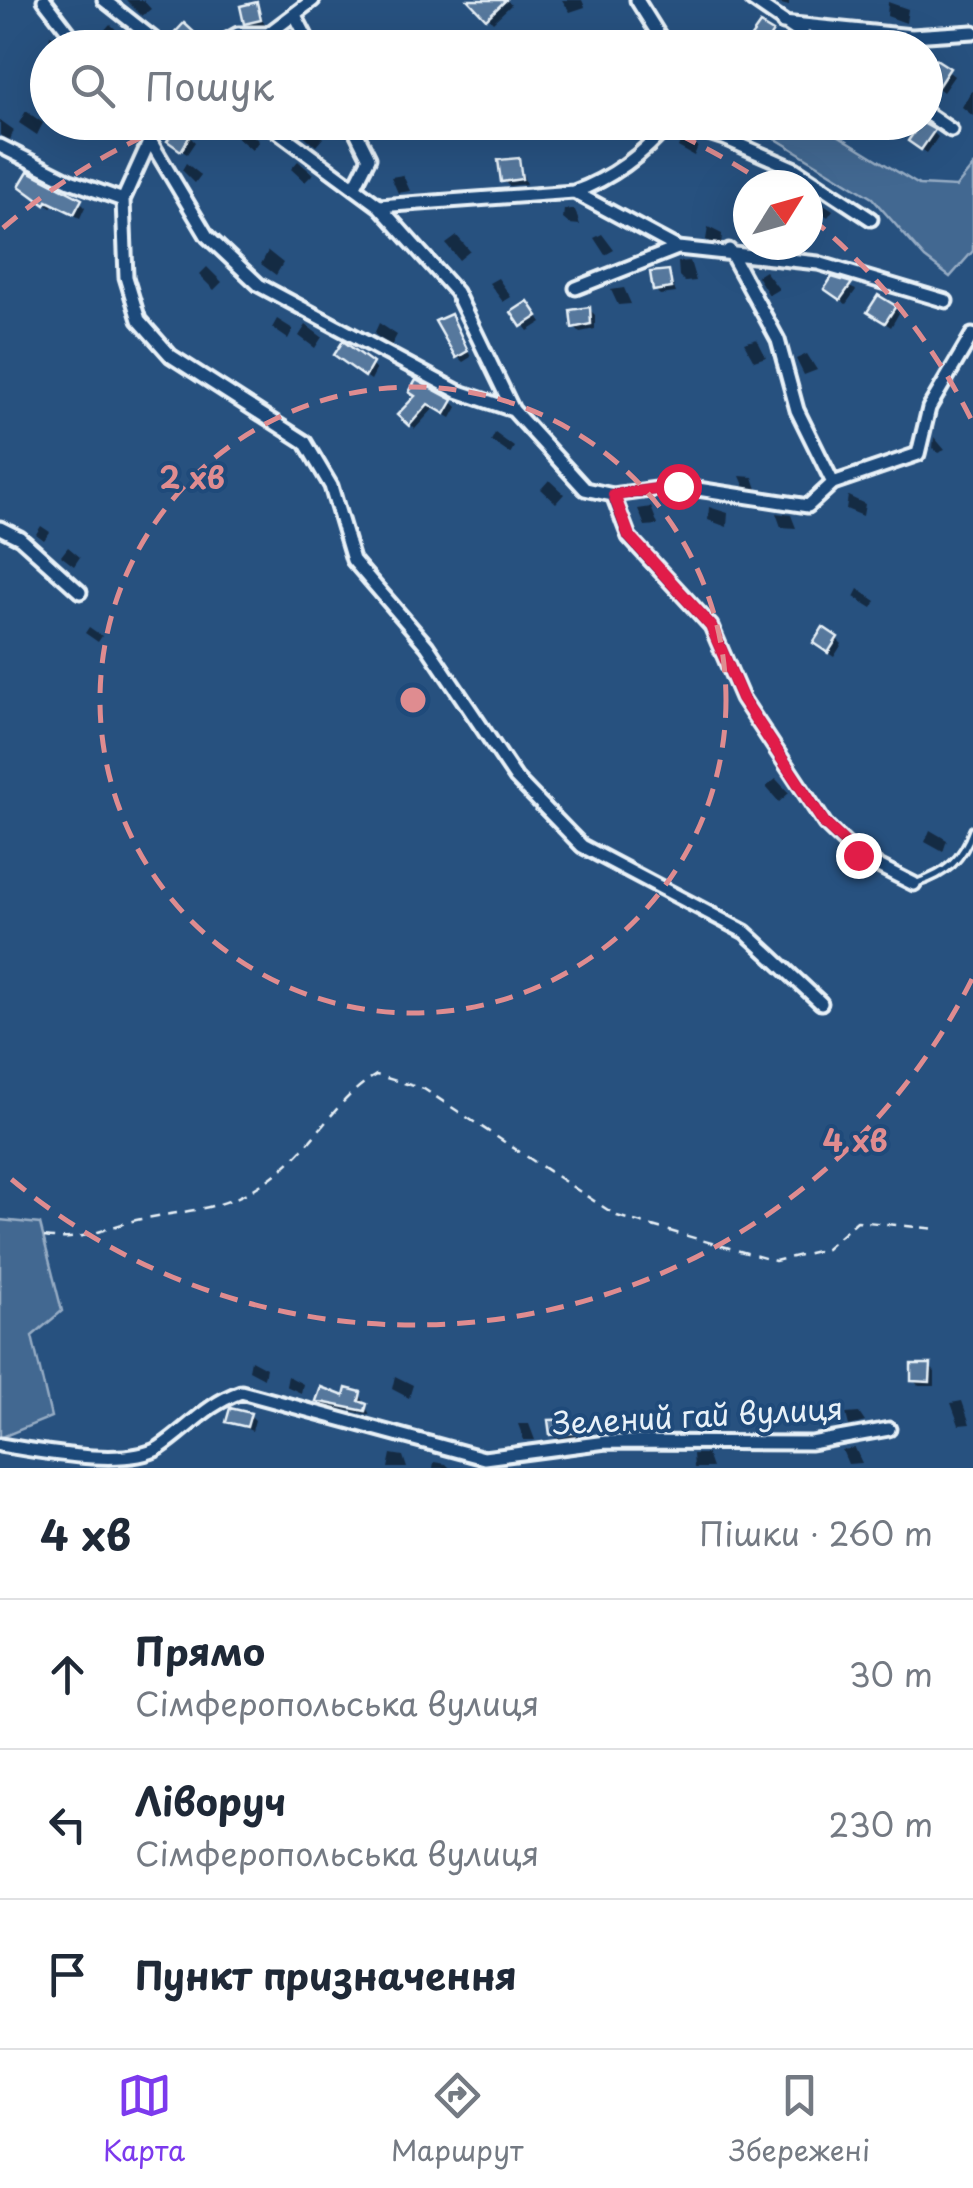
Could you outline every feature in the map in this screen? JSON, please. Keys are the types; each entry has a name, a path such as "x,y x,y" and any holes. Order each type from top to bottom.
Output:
{"street":[{"path":"44,0 67,30"},
{"path":"104,0 142,30"},
{"path":"274,30 313,0"},
{"path":"637,0 656,30"},
{"path":"752,0 794,30"},
{"path":"296,16 303,30"},
{"path":"783,23 852,30"},
{"path":"943,34 973,32"},
{"path":"943,125 951,130"},
{"path":"150,140 123,200 126,277 140,320 171,356 304,442 331,486 352,560 427,646 516,778 582,846 746,932 822,1003"},
{"path":"152,140 208,236 259,285 458,391 514,410"},
{"path":"289,140 379,206 456,292 514,410 584,488 614,495 678,486 808,506 833,484 918,454 930,408 972,335"},
{"path":"354,188 369,158 360,140"},
{"path":"379,206 574,192 597,184 656,140"},
{"path":"729,140 795,168 871,219"},
{"path":"0,146 70,181 123,200"},
{"path":"574,192 678,248"},
{"path":"576,288 678,248 729,250 818,263 946,300"},
{"path":"729,250 778,340 797,410 833,484"},
{"path":"614,495 629,536 711,626 742,698 825,824 858,855 914,884"},
{"path":"0,528 20,538 80,592"},
{"name":"Зелений гай вулиця","path":"0,1445 92,1459 142,1457 159,1449 214,1402 241,1392 484,1458 606,1442 812,1443 889,1429"}],"lane":[{"path":"914,884 945,874 967,848 973,830"}],"path":[{"path":"44,1237 73,1241 142,1219 166,1218 232,1201 285,1167 352,1089 376,1075 424,1089 618,1216 776,1260 826,1249 857,1220 938,1229"}],"shaded area":[{"path":"778,140 846,140 919,185 956,187 973,166 973,251 950,277 925,258 872,198"},
{"path":"0,1220 40,1224 62,1311 32,1336 51,1417 0,1438"}],"building":[{"path":"468,0 506,0 486,19"},
{"path":"257,2 261,20 244,24 240,6"},
{"path":"168,140 187,140 181,151"},
{"path":"909,140 928,140 921,150"},
{"path":"519,158 522,179 501,182 498,160"},
{"path":"28,171 82,199 74,214 47,201 45,205 19,186"},
{"path":"669,270 672,288 653,291 650,272"},
{"path":"832,277 852,283 840,300 824,289"},
{"path":"878,295 896,306 885,323 867,312"},
{"path":"528,301 538,316 521,327 511,312"},
{"path":"590,307 591,324 572,328 570,310"},
{"path":"451,314 468,351 456,358 435,321"},
{"path":"343,341 373,363 365,377 334,355"},
{"path":"416,380 453,400 445,414 428,404 409,426 397,415 415,396 409,392"},
{"path":"823,627 838,637 828,653 813,643"},
{"path":"911,1364 931,1364 930,1382 911,1381"},
{"path":"321,1387 344,1396 346,1388 361,1392 359,1401 367,1404 365,1411 316,1401"},
{"path":"230,1408 251,1413 247,1427 226,1422"},
{"path":"583,1419 584,1432 550,1435 548,1420"}],"route":[{"path":"678,486 614,495 629,536 711,626 742,698 825,824 858,855"}]}
